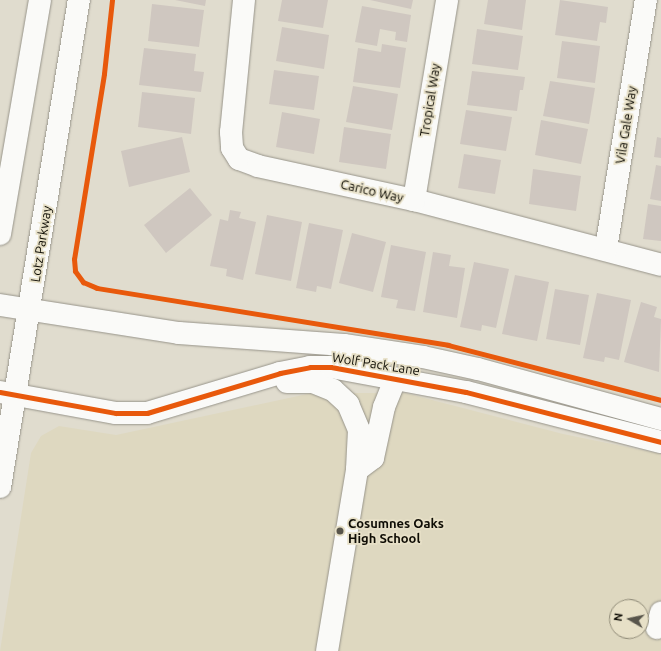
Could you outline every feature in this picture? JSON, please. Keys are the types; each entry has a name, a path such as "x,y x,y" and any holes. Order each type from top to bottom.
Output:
{"street":[{"path":"0,234 40,0"},
{"name":"Lotz Parkway","path":"0,487 8,393 31,310 79,0"},
{"name":"Carico Way","path":"244,0 231,132 232,148 239,159 258,166 414,200 606,249 661,265"},
{"name":"Tropical Way","path":"414,200 447,0"},
{"name":"Vila Gale Way","path":"606,249 646,0"},
{"name":"Wolf Pack Lane","path":"0,305 186,334 308,342 399,353 478,369 661,419"},
{"name":"Wolf Pack Lane","path":"8,393 116,413 163,410 295,369 331,367 466,392 661,442"},
{"path":"357,470 373,458 384,407 396,378"},
{"path":"163,410 292,381 313,382 341,396 354,414 359,430 357,470 327,651"}],"shaded area":[{"name":"Cosumnes Oaks High School","path":"312,393 405,393 563,434 661,454 661,651 0,651 31,453 41,436 59,426 116,435"}],"building":[{"path":"175,0 206,0 205,6"},
{"path":"282,0 328,0 323,28 278,21"},
{"path":"370,0 413,0 411,9"},
{"path":"488,0 526,0 522,30 484,24"},
{"path":"560,0 608,7 606,23 600,22 597,41 555,35"},
{"path":"152,4 204,10 199,47 148,41"},
{"path":"362,6 411,15 407,42 395,40 396,32 380,29 377,46 355,42"},
{"path":"282,27 329,35 324,69 276,61"},
{"path":"477,29 523,36 518,70 472,64"},
{"path":"562,41 600,46 595,83 557,78"},
{"path":"382,44 406,48 400,88 353,82 358,48 381,52"},
{"path":"144,48 196,54 194,71 204,72 201,92 139,85"},
{"path":"274,70 319,76 314,110 269,104"},
{"path":"472,71 525,77 523,90 520,90 517,111 467,105"},
{"path":"550,81 595,88 589,124 543,116"},
{"path":"353,86 398,94 392,130 346,122"},
{"path":"142,92 195,98 191,134 138,127"},
{"path":"466,110 512,117 506,151 460,144"},
{"path":"282,112 320,119 314,154 276,147"},
{"path":"541,120 588,129 581,164 535,155"},
{"path":"344,127 391,134 386,169 339,162"},
{"path":"182,137 190,172 129,187 121,151"},
{"path":"657,137 661,138 661,158 654,157"},
{"path":"464,154 501,160 495,194 458,188"},
{"path":"656,165 661,166 661,201 650,199"},
{"path":"533,169 581,176 576,211 529,204"},
{"path":"190,188 212,215 166,253 144,225"},
{"path":"648,204 661,206 661,241 643,239"},
{"path":"230,210 241,212 239,218 256,222 243,280 226,276 227,269 210,266 220,219 228,221"},
{"path":"267,215 302,222 291,281 255,274"},
{"path":"309,223 343,230 331,289 317,286 316,292 296,288"},
{"path":"352,233 386,242 373,292 339,283"},
{"path":"391,245 426,252 415,311 396,308 398,300 381,297"},
{"path":"433,252 451,255 449,266 465,268 457,318 423,312"},
{"path":"474,262 509,269 496,328 482,325 481,331 460,327"},
{"path":"515,275 549,282 537,341 502,334"},
{"path":"555,289 589,295 580,345 546,339"},
{"path":"597,293 631,300 619,360 605,357 604,362 583,358"},
{"path":"641,302 657,307 654,317 661,319 659,372 624,362"}],"cycle path":[{"path":"112,0 104,74 74,259 75,271 83,282 97,288 448,345 661,400"},
{"path":"0,392 116,413 147,413 280,373 310,367 331,367 466,392 661,442"}],"place":[{"name":"Cosumnes Oaks High School","path":"340,531"}]}
